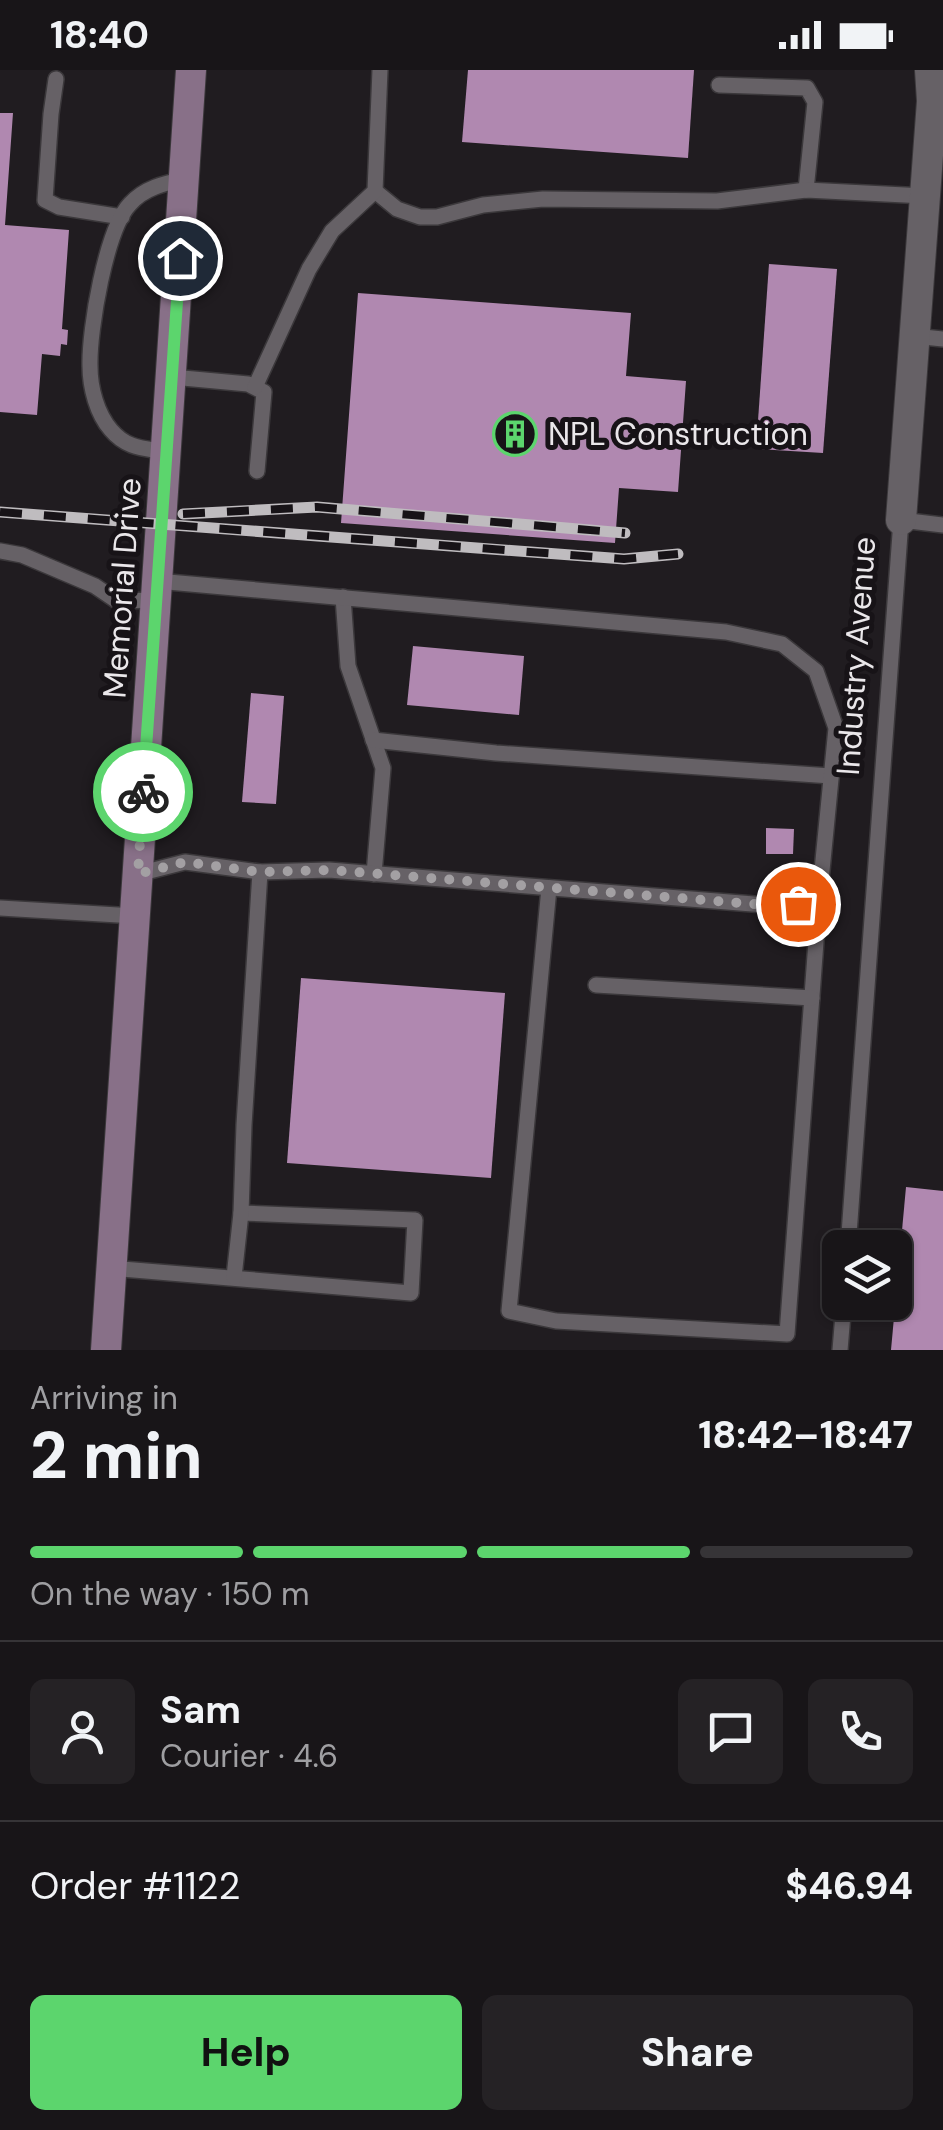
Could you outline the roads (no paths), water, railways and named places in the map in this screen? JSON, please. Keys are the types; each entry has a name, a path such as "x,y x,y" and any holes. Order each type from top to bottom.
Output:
{"street":[{"name":"Memorial Drive","path":"106,1350 192,70"},
{"name":"Industry Avenue","path":"901,520 929,338 925,196 932,101 930,70"}],"lane":[{"path":"254,387 316,256 332,231 375,191 380,70"},
{"path":"56,79 46,200 59,207 122,218"},
{"path":"718,86 807,88 815,102 806,190"},
{"path":"166,452 127,445 110,429 96,403 90,366 96,306 114,232 128,204 146,191 185,179"},
{"path":"375,191 408,214 437,217 526,200 717,200 806,190 925,196"},
{"path":"172,377 248,384 264,392 257,471"},
{"path":"901,520 943,525"},
{"name":"Industry Avenue","path":"849,1230 901,520"},
{"path":"0,551 22,555 94,586 117,601 156,591 343,598 726,632 782,644 816,671 836,728 786,1334 556,1322 508,1310 549,888"},
{"path":"343,598 348,666 383,768 374,874"},
{"path":"374,740 496,753 831,776"},
{"path":"138,874 185,862 260,872 330,870 778,906 819,901"},
{"path":"234,1277 260,872"},
{"path":"0,908 135,916"},
{"path":"596,985 812,998"},
{"path":"110,1268 411,1293 416,1220 241,1212"},
{"path":"840,1350 842,1320"}],"railway":[{"path":"183,514 317,507 625,533"},
{"path":"0,512 624,559 678,554"}],"place":[{"name":"NPL Construction","path":"515,434"}]}
